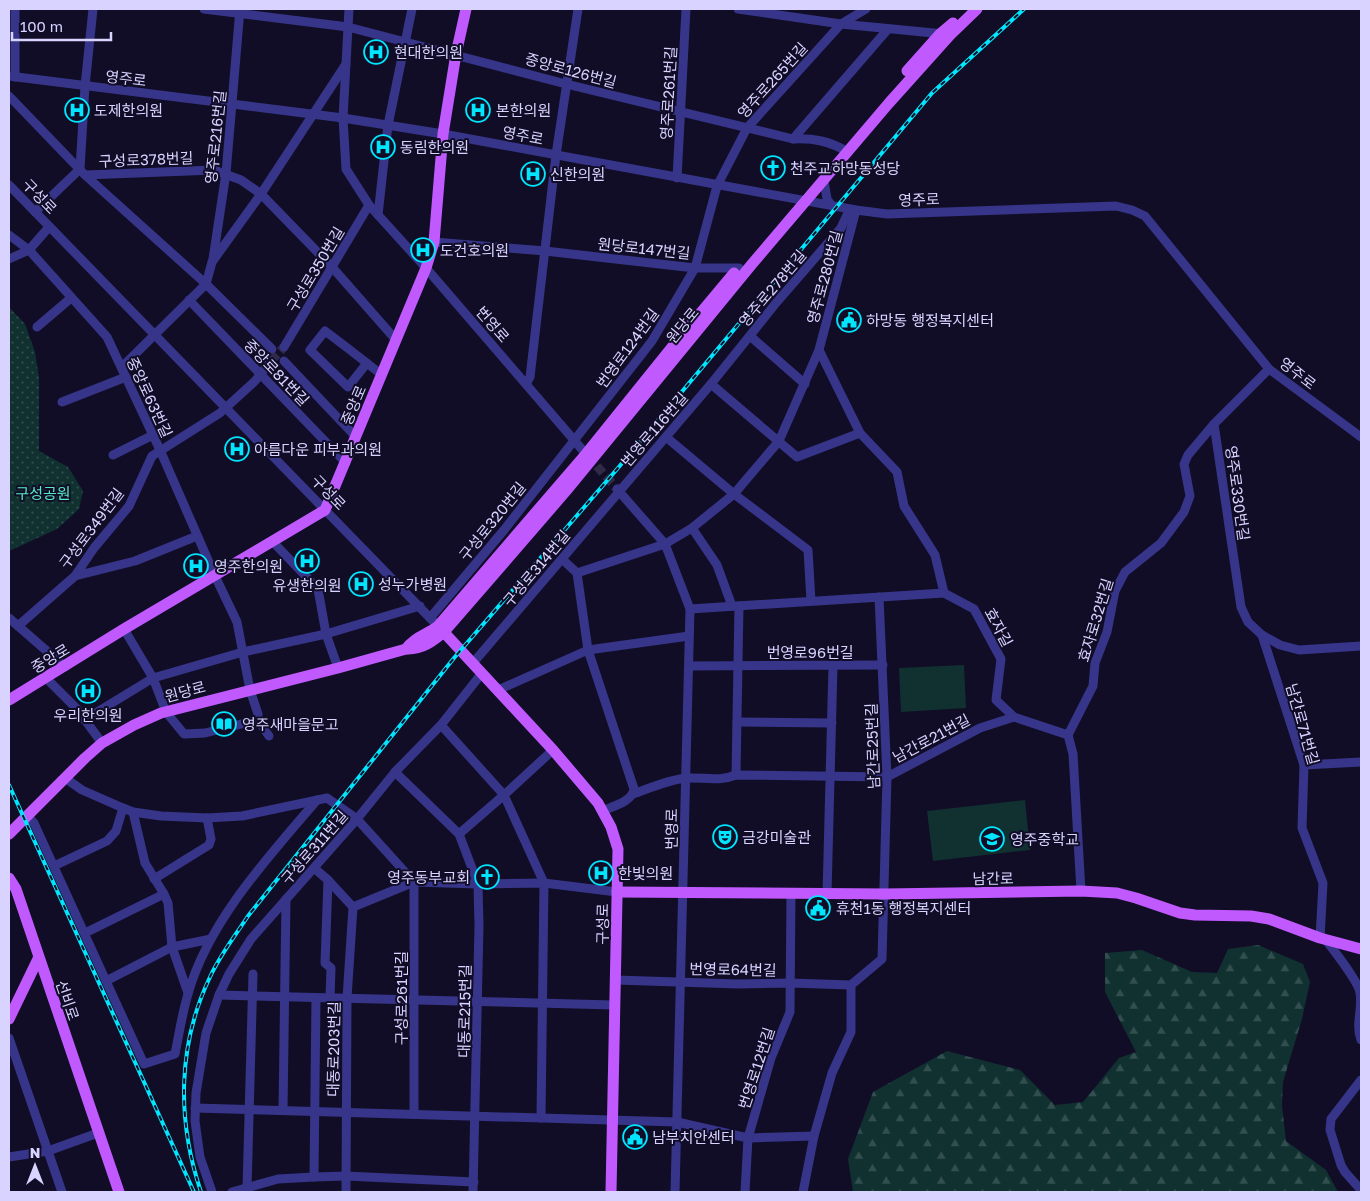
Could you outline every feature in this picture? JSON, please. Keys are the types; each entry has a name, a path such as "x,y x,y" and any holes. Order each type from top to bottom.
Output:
{"main road":[{"name":"중앙로","path":"9,700 124,629 326,510 426,268 434,242 443,134 456,54 466,9"},
{"name":"원당로","path":"9,834 102,743 134,725 166,712 406,649 410,643 430,632 566,491 844,150 968,9"},
{"name":"원당로","path":"945,34 977,9"},
{"name":"원당로","path":"438,625 586,454 673,346 740,268 803,200 824,181 844,150"},
{"name":"구성로","path":"438,625 553,750 598,803 611,826 618,849 611,1192"},
{"name":"선비로","path":"9,878 16,889 38,959 119,1192"},
{"name":"남간로","path":"618,892 827,894 1117,893 1180,913 1251,916 1269,919 1323,939 1361,949"},
{"path":"9,1019 38,959"}],"street":[{"path":"12,77 15,9"},
{"path":"85,86 93,9"},
{"path":"204,9 240,11 348,27 456,54"},
{"name":"번영로","path":"349,9 344,118 346,169 369,205 426,268 586,454"},
{"path":"378,214 388,125 412,9"},
{"path":"526,384 530,377 556,155 578,9"},
{"name":"영주로261번길","path":"677,178 686,9"},
{"path":"738,9 782,12 841,24 945,34"},
{"name":"영주로265번길","path":"695,268 717,186 747,128 841,24 866,9"},
{"name":"영주로216번길","path":"212,262 226,173 240,11"},
{"path":"793,140 888,29"},
{"name":"중앙로126번길","path":"456,54 566,84 793,140 809,138 844,150"},
{"path":"122,367 206,284 212,262 261,194 346,63"},
{"name":"영주로","path":"12,77 344,118 443,134 717,186 887,214 1116,206 1132,210 1145,216 1269,369 1361,437"},
{"name":"영주로","path":"82,172 85,86"},
{"path":"9,96 82,172 206,284 272,349"},
{"name":"구성로378번길","path":"35,212 82,172 214,170 226,173 241,180 261,194 332,267 396,340"},
{"path":"824,181 827,199 832,206"},
{"name":"구성로","path":"9,185 438,625"},
{"name":"구성로350번길","path":"284,347 369,205"},
{"name":"영주로278번길","path":"710,384 841,228 847,214 856,210"},
{"name":"영주로280번길","path":"577,573 666,544 692,528 734,494 778,441 819,350 856,210"},
{"path":"9,259 29,250 50,227"},
{"name":"중앙로63번길","path":"9,235 29,250 107,337 237,622 250,690 258,714 258,720"},
{"name":"원당로147번길","path":"434,242 545,251 695,268 740,268"},
{"name":"번영로124번길","path":"574,439 652,341 695,268"},
{"path":"38,327 71,298"},
{"name":"중앙로81번길","path":"189,300 346,463"},
{"path":"366,363 348,386 310,350 325,331 382,375"},
{"path":"750,336 805,384"},
{"path":"690,609 944,593 935,555 904,506 897,472 860,433 819,350"},
{"path":"226,408 260,375 271,361"},
{"path":"284,361 356,438"},
{"path":"1214,424 1269,369"},
{"path":"62,402 126,377"},
{"path":"710,384 797,457 860,433"},
{"name":"번영로116번길","path":"618,490 666,437 710,384"},
{"name":"구성로349번길","path":"18,626 74,576 94,548 129,506 152,456 226,408"},
{"name":"영주로330번길","path":"1214,424 1241,607 1248,622 1262,635"},
{"name":"효자로32번길","path":"1068,735 1093,686 1095,663 1107,632 1115,591 1125,572 1161,543 1184,512 1190,496 1184,464 1188,455 1214,424"},
{"path":"113,455 153,435"},
{"path":"666,437 734,494 808,550 811,601"},
{"name":"구성로320번길","path":"438,625 504,530 574,439"},
{"name":"번영로","path":"618,490 666,544 690,609 675,1192"},
{"name":"구성로314번길","path":"473,663 618,490"},
{"path":"692,528 717,565 736,606 738,666 736,775"},
{"path":"74,576 135,561 197,536"},
{"path":"273,542 318,589 326,634 338,668"},
{"path":"562,559 577,573 588,650 607,711 628,767 634,789 633,794"},
{"name":"효자길","path":"944,593 974,609 1001,659 996,700 1014,717 1068,735"},
{"name":"남간로25번길","path":"879,597 887,777 885,894"},
{"path":"84,720 153,678 243,652 326,634 420,606"},
{"path":"9,618 65,667"},
{"path":"124,629 153,678 166,712 184,734 205,733 258,720 269,736"},
{"path":"1262,635 1280,645 1299,650 1361,646"},
{"name":"남간로71번길","path":"1262,635 1304,765 1302,828 1323,883 1323,939"},
{"path":"498,690 588,650 689,636"},
{"name":"번영로96번길","path":"689,666 883,665"},
{"path":"827,894 833,666"},
{"name":"구성로311번길","path":"212,1192 200,1157 195,1108 198,1075 206,1033 219,995 235,962 251,939 357,819 395,772 441,725 482,673"},
{"path":"46,678 77,709 102,743"},
{"name":"남간로21번길","path":"602,811 628,799 633,794 686,778 726,779 736,775 887,777 980,728 1014,717"},
{"path":"737,722 832,723"},
{"path":"441,725 504,795 544,883 541,1118"},
{"path":"1068,735 1073,754 1081,892"},
{"path":"459,834 553,750"},
{"path":"1304,765 1361,762"},
{"name":"대동로215번길","path":"395,772 459,834 478,884 480,926 473,1192"},
{"path":"65,778 82,790 133,812 168,816 207,818 242,816 327,798 357,819 414,882"},
{"path":"28,817 34,823 144,1064 175,1054 188,993 211,939 231,904 317,800"},
{"path":"54,866 107,841 116,831 123,808"},
{"path":"133,812 145,863 168,904 172,947 188,993"},
{"path":"154,879 209,845 207,818"},
{"path":"314,868 354,907 414,882 478,884 544,883 618,892"},
{"path":"328,880 325,963 331,968 330,998"},
{"name":"구성로261번길","path":"414,882 414,1114"},
{"name":"번영로12번길","path":"745,1192 748,1138 771,1058 790,1012 791,893"},
{"path":"85,933 164,894"},
{"path":"803,1192 814,1136 832,1073 851,1032 851,985 882,959 885,894"},
{"path":"284,1110 286,899"},
{"name":"대동로203번길","path":"346,1192 347,998 354,907"},
{"path":"106,981 172,947 211,939"},
{"path":"1323,939 1351,976 1358,982 1361,1006 1358,1032 1361,1040"},
{"path":"247,1188 253,974"},
{"name":"번영로64번길","path":"616,980 851,985"},
{"path":"219,995 614,1005"},
{"path":"314,1177 316,998"},
{"path":"9,1038 62,1192"},
{"path":"1361,1080 1331,1119 1330,1130 1345,1172 1361,1190"},
{"path":"195,1108 677,1122 748,1138 814,1136"},
{"path":"9,1157 48,1151 98,1133"},
{"path":"232,1192 278,1179 314,1177 346,1176 474,1182"}],"green space":[{"name":"구성공원","path":"9,307 25,324 35,352 39,378 39,451 68,467 83,491 79,509 57,529 9,551"},
{"path":"964,665 966,708 901,712 899,668"},
{"path":"1025,800 1030,850 933,861 927,811"},
{"path":"1258,945 1303,964 1310,982 1302,1019 1283,1082 1282,1106 1286,1141 1326,1170 1338,1192 853,1192 848,1159 873,1092 947,1051 1020,1070 1055,1105 1083,1102 1119,1058 1136,1052 1105,992 1105,953 1142,950 1192,972 1217,973 1228,949"}],"tunnel":[{"path":"271,361 284,347"},
{"path":"588,456 617,489"}],"railway":[{"path":"201,1192 188,1138 184,1084 186,1057 199,1003 210,977 223,953 248,916 454,658 618,468 932,93 1024,9"},
{"path":"9,785 194,1192"}],"place":[{"name":"현대한의원","path":"376,52"},
{"name":"도제한의원","path":"77,110"},
{"name":"본한의원","path":"478,110"},
{"name":"동림한의원","path":"383,147"},
{"name":"천주교하망동성당","path":"773,168"},
{"name":"신한의원","path":"533,174"},
{"name":"도건호의원","path":"423,250"},
{"name":"하망동 행정복지센터","path":"849,320"},
{"name":"아름다운 피부과의원","path":"237,449"},
{"name":"유생한의원","path":"307,561"},
{"name":"영주한의원","path":"196,566"},
{"name":"성누가병원","path":"361,584"},
{"name":"우리한의원","path":"88,691"},
{"name":"영주새마을문고","path":"224,724"},
{"name":"금강미술관","path":"725,837"},
{"name":"영주중학교","path":"992,839"},
{"name":"한빛의원","path":"601,873"},
{"name":"영주동부교회","path":"487,877"},
{"name":"휴천1동 행정복지센터","path":"818,908"},
{"name":"남부치안센터","path":"635,1137"}]}
